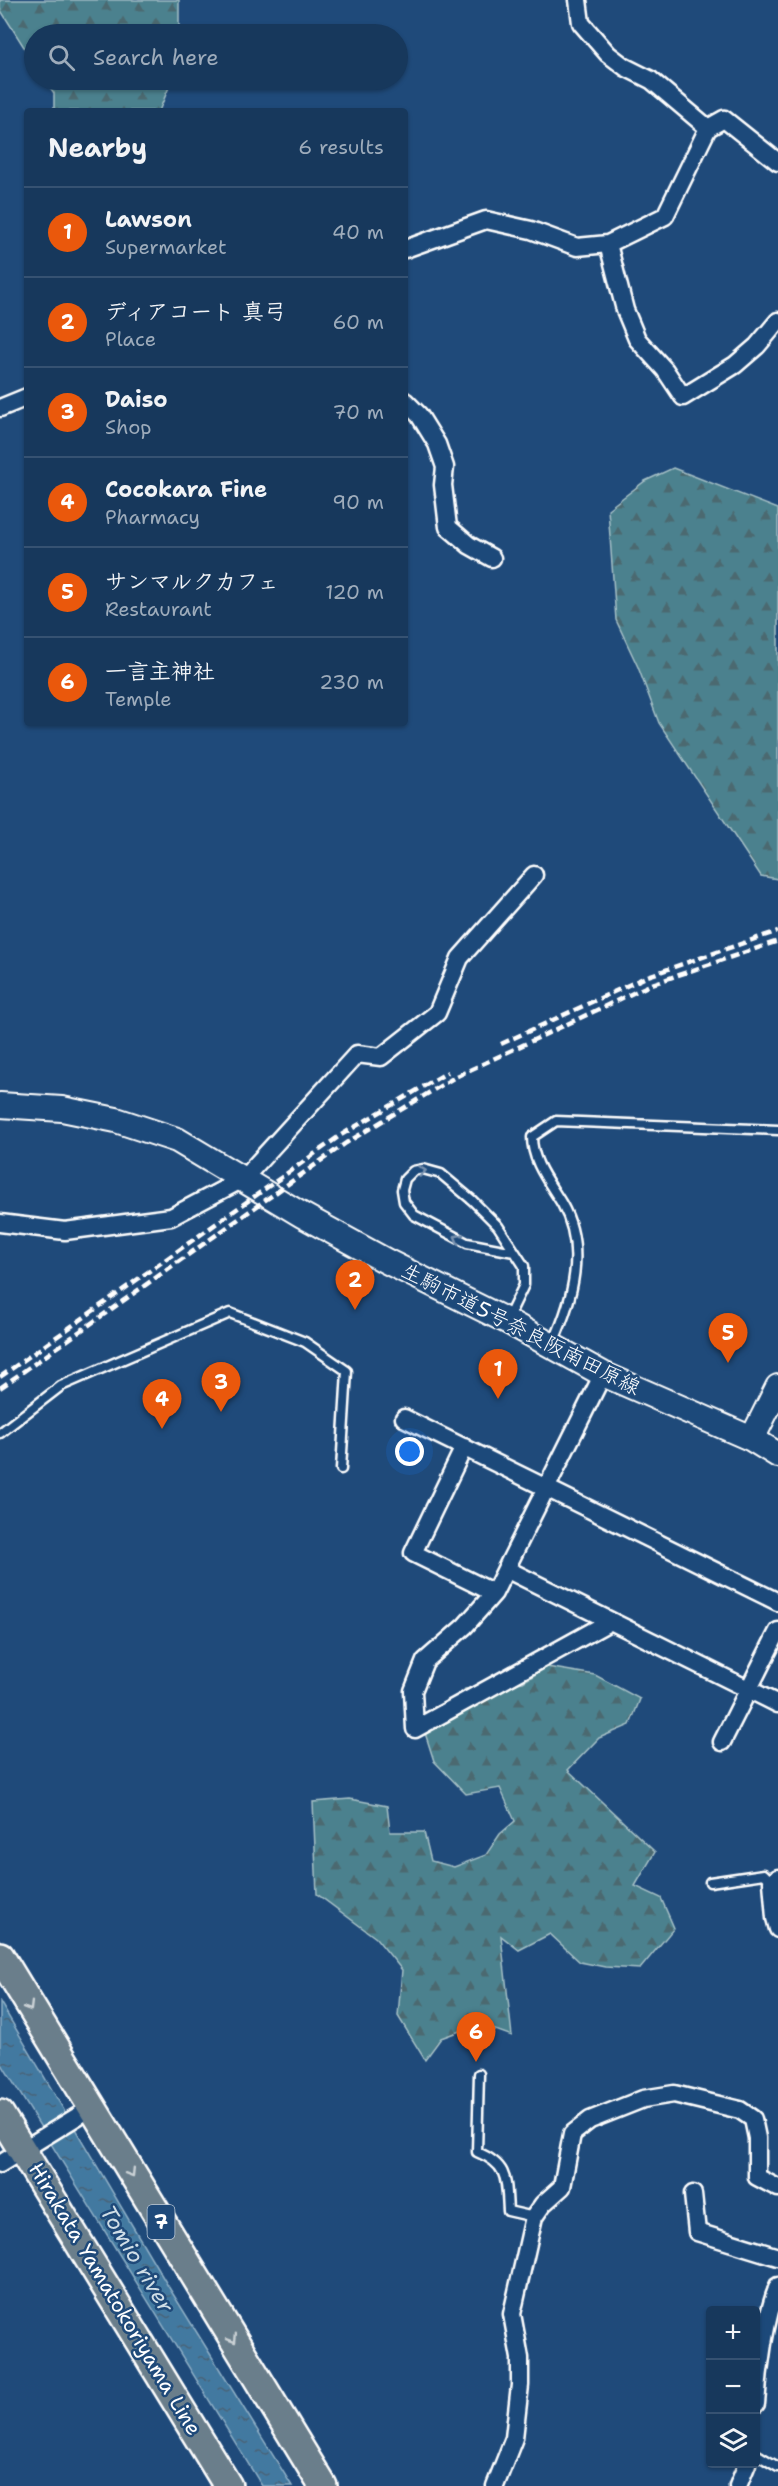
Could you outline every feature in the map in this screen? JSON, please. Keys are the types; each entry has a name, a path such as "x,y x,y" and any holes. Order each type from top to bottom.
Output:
{"main road":[{"name":"7","path":"0,1956 323,2486"},
{"name":"Hirakata Yamatokoriyama Line","path":"0,2114 228,2486"}],"street":[{"path":"578,0 581,23 608,54 625,68 651,80 708,128"},
{"path":"408,248 486,220 531,230 577,247 608,244 666,216 708,128 724,119 778,162"},
{"path":"608,244 625,310 637,339 665,370 683,397 735,365 757,346 778,321"},
{"path":"0,408 24,397"},
{"path":"408,404 419,416 437,444 445,467 443,485 448,527 469,545 492,558"},
{"path":"0,1223 65,1231 171,1217 243,1179 357,1054 381,1057 438,1013 460,958 534,875"},
{"name":"生駒市道5号奈良阪南田原線","path":"0,1105 62,1109 116,1120 177,1140 302,1215 386,1261 603,1374 752,1439 778,1455"},
{"path":"603,1374 494,1593 465,1626 425,1661 413,1691 415,1729 611,1621"},
{"path":"752,1439 778,1387"},
{"path":"404,1418 546,1490 778,1602"},
{"path":"464,1447 413,1553 494,1593"},
{"path":"506,1569 778,1704"},
{"path":"722,1742 778,1631"},
{"path":"775,1880 775,1918 778,1929"},
{"path":"495,2486 514,2438 520,2385 520,2358 512,2314 534,2217 543,2204 562,2187 572,2134 590,2120 643,2099 674,2094 740,2110 753,2119 757,2138 757,2177 778,2188"},
{"path":"0,2164 91,2108"},
{"path":"693,2194 696,2232 778,2257"},
{"path":"760,2360 773,2297 778,2286"},
{"path":"765,2343 778,2355"},
{"path":"738,2486 745,2468"}],"lane":[{"path":"552,1346 564,1318 572,1290 576,1256 573,1227 532,1152 532,1137 556,1121 778,1130"},
{"path":"507,1322 519,1298 525,1276 524,1266 498,1226 441,1174 423,1169 413,1172 405,1179 402,1190 404,1202 414,1215 467,1243 514,1252"},
{"path":"0,1433 61,1386 230,1313 305,1342 347,1371 341,1469"},
{"path":"710,1882 765,1874 775,1880"},
{"path":"479,2074 477,2152 493,2159 506,2175 508,2211 534,2217"},
{"path":"760,2456 778,2467"}],"green space":[{"path":"0,0 179,0 179,24 24,24 24,47 0,9"},
{"path":"52,90 168,90 160,108 54,108"},
{"path":"673,468 778,509 778,879 761,876 659,723 638,667 616,620 608,509 645,481"},
{"path":"547,1667 595,1675 640,1699 630,1725 599,1738 568,1770 655,1852 635,1886 661,1898 674,1928 640,1969 605,1967 580,1962 550,1934 519,1950 501,1936 512,2036 479,2024 441,2038 425,2060 398,2016 402,1970 376,1938 317,1894 313,1802 350,1799 387,1806 390,1832 424,1832 431,1861 454,1867 486,1855 500,1834 515,1821 500,1788 466,1794 434,1761 425,1733 465,1689 523,1682"}],"water":[{"name":"Tomio river","path":"0,2002 168,2286 292,2486 262,2486 0,2061"}],"railway":[{"path":"501,1044 648,976 778,931"},
{"path":"0,1388 346,1143 455,1077 652,984 778,941"},
{"path":"0,1377 341,1135 448,1072"}],"place":[{"name":"ディアコート 真弓","path":"355,1310"},
{"name":"サンマルクカフェ","path":"728,1363"},
{"name":"Lawson","path":"498,1399"},
{"name":"Daiso","path":"221,1412"},
{"name":"Cocokara Fine","path":"162,1429"},
{"name":"一言主神社","path":"476,2062"}]}
